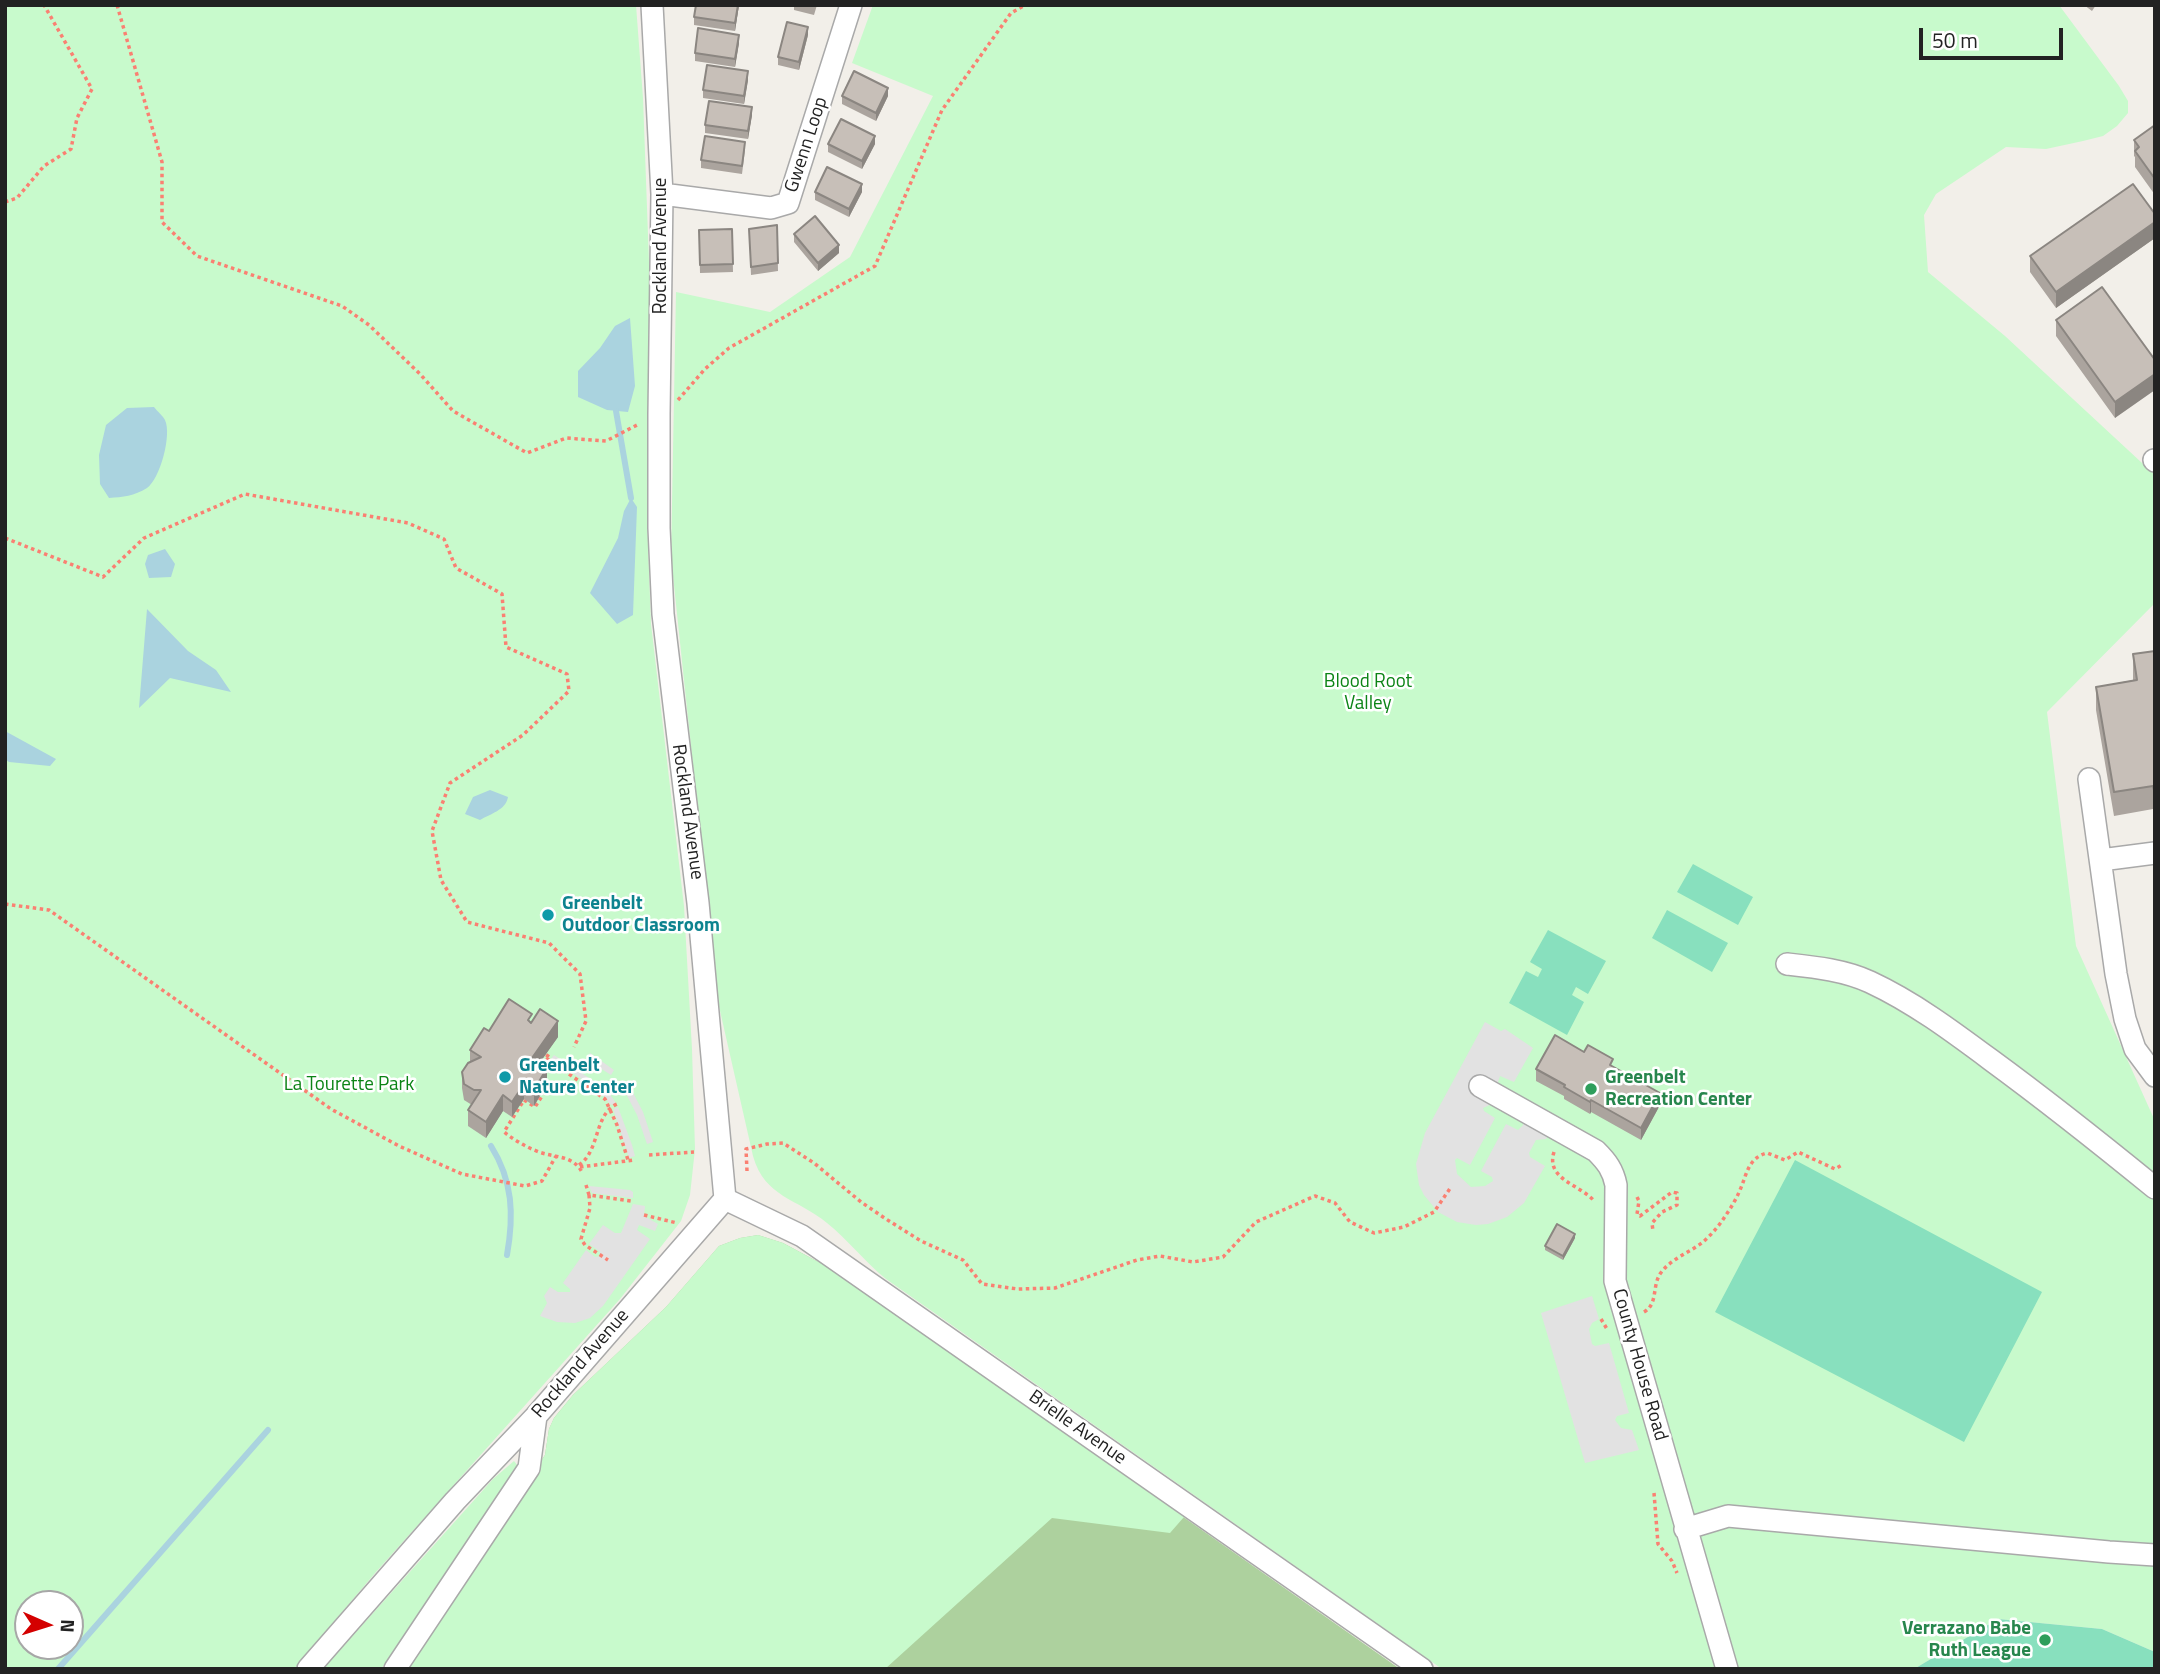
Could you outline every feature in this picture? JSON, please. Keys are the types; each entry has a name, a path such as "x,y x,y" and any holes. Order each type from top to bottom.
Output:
{"street":[{"name":"Rockland Avenue","path":"308,1669 455,1502 536,1416 725,1199 698,903 663,614 659,528 659,414 663,194 652,5"},
{"name":"Gwenn Loop","path":"663,194 771,208 788,203 851,5"},
{"path":"2089,779 2116,974 2125,1019 2135,1049 2155,1076"},
{"path":"2101,860 2155,853"},
{"path":"1787,964 1823,968 1868,981 1909,1003 1945,1026 2069,1117 2155,1188"},
{"name":"County House Road","path":"1479,1086 1596,1151 1608,1162 1614,1175 1615,1281 1727,1669"},
{"name":"Brielle Avenue","path":"725,1199 802,1236 1422,1669"},
{"path":"395,1669 529,1468 536,1416"},
{"path":"1685,1530 1728,1516 2155,1555"}],"path":[{"path":"5,202 17,198 44,166 71,149 77,118 92,89 44,5"},
{"path":"117,5 162,162 162,222 197,256 342,306 369,325 420,374 453,411 527,453 566,438 606,441 626,430"},
{"path":"673,407 705,369 729,348 875,267 942,110 1010,13 1025,5"},
{"path":"5,538 103,578 144,538 245,494 408,523 444,539 456,568 502,594 506,647 567,674 569,691 523,734 450,783 432,831 441,880 467,922 550,943 580,974 586,1021 574,1047"},
{"path":"5,904 49,911 331,1109 446,1168 531,1186 542,1181 556,1156"},
{"path":"550,1052 535,1075 549,1085 535,1107 524,1100 504,1132 525,1146 574,1161 583,1174"},
{"path":"546,1058 598,1093 610,1107 628,1160"},
{"path":"580,1166 590,1155 610,1107 617,1104"},
{"path":"747,1171 746,1149 783,1143 814,1163 886,1219 921,1241 963,1261 982,1284 1018,1289 1055,1288 1086,1275 1160,1256 1193,1262 1223,1257 1256,1222 1315,1196 1335,1203 1350,1222 1374,1233 1404,1227 1434,1212 1451,1186"},
{"path":"649,1156 694,1152"},
{"path":"1554,1152 1552,1162 1556,1173 1589,1195 1597,1206"},
{"path":"1639,1315 1653,1304 1657,1280 1668,1265 1702,1242 1723,1220 1739,1194 1749,1166 1755,1158 1767,1153 1785,1160 1798,1152 1835,1169 1842,1166"},
{"path":"580,1166 634,1160"},
{"path":"586,1185 590,1208 581,1240 608,1261"},
{"path":"1632,1195 1639,1201 1637,1214 1640,1216 1672,1192 1677,1193 1677,1205 1658,1216 1652,1223 1653,1231"},
{"path":"589,1195 631,1200"},
{"path":"644,1215 679,1224"}],"green space":[{"name":"La Tourette Park","path":"5,5 636,5 643,98 651,317 647,518 651,624 684,906 695,1149 690,1195 681,1221 620,1299 376,1572 294,1669 5,1669"},
{"name":"Blood Root Valley","path":"873,5 2059,5 2119,86 2128,101 2128,113 2117,126 2103,136 2046,149 2006,147 1936,194 1924,215 1928,272 2005,336 2155,475 2155,603 2047,712 2076,946 2155,1121 2155,1652 2102,1629 1998,1619 1914,1669 1442,1669 886,1279 827,1223 783,1196 765,1181 753,1156 718,1002 671,557 676,292 770,312 850,257 933,96 852,63"},
{"path":"1693,864 1753,897 1738,925 1677,892"},
{"path":"1667,910 1728,943 1712,972 1652,938"},
{"path":"1548,930 1606,961 1588,994 1576,987 1572,995 1584,1002 1567,1035 1509,1003 1526,971 1538,977 1542,969 1530,962"},
{"path":"1795,1160 2042,1292 1964,1442 1715,1312"},
{"path":"758,1235 783,1243 824,1265 1400,1669 404,1669 545,1455 549,1429 554,1418 573,1395 666,1307 719,1246"},
{"path":"758,1235 783,1243 824,1265 1184,1517 1170,1533 1052,1518 885,1669 404,1669 545,1455 549,1429 554,1418 573,1395 666,1307 719,1246"},
{"path":"514,1461 518,1466 477,1537 381,1669 323,1669 493,1479"},
{"name":"Verrazano Babe Ruth League","path":"1998,1619 2102,1629 2155,1652 2155,1669 1914,1669"}],"shaded area":[{"path":"1485,1022 1501,1031 1505,1029 1533,1048 1514,1082 1500,1076 1498,1082 1500,1087 1557,1119 1546,1139 1536,1140 1529,1153 1530,1157 1545,1166 1524,1203 1507,1217 1476,1225 1457,1222 1438,1212 1419,1185 1416,1164 1425,1133","holes":["1494,1103 1524,1122 1518,1130 1506,1124 1481,1171 1492,1177 1493,1181 1485,1186 1471,1187 1457,1174 1455,1160 1457,1158 1470,1165 1495,1118 1483,1108"]},
{"path":"590,1053 614,1070 611,1075 586,1059"},
{"path":"554,1055 606,1089 616,1103 611,1105 597,1089 551,1059"},
{"path":"628,1083 643,1112 653,1142 647,1144 637,1115 622,1086"},
{"path":"618,1107 635,1156 629,1158 613,1109"},
{"path":"589,1186 630,1190 633,1192 633,1198 592,1193"},
{"path":"633,1204 645,1206 644,1216 658,1224 655,1231 639,1225 637,1230 650,1239 603,1306 590,1318 575,1323 557,1322 540,1316 547,1303 544,1296 550,1287 558,1292 570,1292 563,1283 586,1250 595,1257 601,1256 599,1251 589,1244 603,1225 615,1233 621,1233"},
{"path":"1592,1296 1599,1319 1592,1323 1589,1329 1592,1344 1595,1346 1609,1343 1629,1413 1617,1416 1615,1420 1621,1428 1632,1430 1639,1450 1585,1463 1541,1313"}],"water":[{"path":"630,318 635,386 628,412 607,410 578,397 578,371 600,348 615,326"},
{"path":"154,407 164,418 167,427 166,446 156,476 142,491 109,498 100,484 99,455 106,425 127,408"},
{"path":"631,498 637,507 633,615 617,624 590,593 618,538 624,511"},
{"path":"165,549 175,564 171,577 149,578 145,564 148,555"},
{"path":"147,609 188,651 216,670 231,692 170,678 139,708"},
{"path":"5,731 56,759 50,766 9,762 5,759"},
{"path":"490,790 508,797 501,808 480,820 465,814 473,797"}],"building":[{"path":"696,5 738,5 735,23 694,17"},
{"path":"787,22 808,27 799,62 778,57"},
{"path":"698,28 739,35 735,59 695,53"},
{"path":"707,65 748,71 744,96 703,90"},
{"path":"854,71 888,88 876,113 842,96"},
{"path":"709,101 752,107 748,131 705,125"},
{"path":"841,119 875,136 862,161 828,144"},
{"path":"2155,125 2155,179 2135,151 2139,147 2134,140"},
{"path":"705,136 745,142 742,166 701,160"},
{"path":"827,167 862,184 849,209 815,192"},
{"path":"2133,184 2155,214 2155,222 2056,292 2030,256"},
{"path":"815,216 839,245 818,263 794,234"},
{"path":"777,225 778,263 751,267 749,229"},
{"path":"732,229 733,264 700,265 699,230"},
{"path":"2102,287 2155,360 2155,374 2115,402 2056,320"},
{"path":"2155,651 2155,794 2153,786 2114,792 2096,687 2137,680 2133,654"},
{"name":"Greenbelt Nature Center","path":"509,999 532,1014 528,1020 531,1023 540,1009 558,1021 532,1058 547,1068 534,1090 524,1084 512,1102 503,1095 486,1122 468,1110 481,1090 474,1090 464,1084 462,1072 468,1063 481,1057 470,1050 484,1028 489,1031"},
{"name":"Greenbelt Recreation Center","path":"1555,1035 1584,1052 1588,1045 1613,1059 1610,1065 1660,1093 1641,1128 1591,1100 1590,1102 1536,1069"},
{"path":"1557,1224 1575,1234 1563,1256 1545,1246"}],"waterway":[{"path":"616,411 631,498"},
{"path":"491,1146 508,1185 511,1226 507,1255"},
{"path":"58,1669 268,1430"}],"place":[{"name":"Greenbelt Outdoor Classroom","path":"548,915"},
{"name":"Greenbelt Nature Center","path":"505,1077"},
{"name":"Greenbelt Recreation Center","path":"1591,1089"},
{"name":"Verrazano Babe Ruth League","path":"2045,1640"}]}
